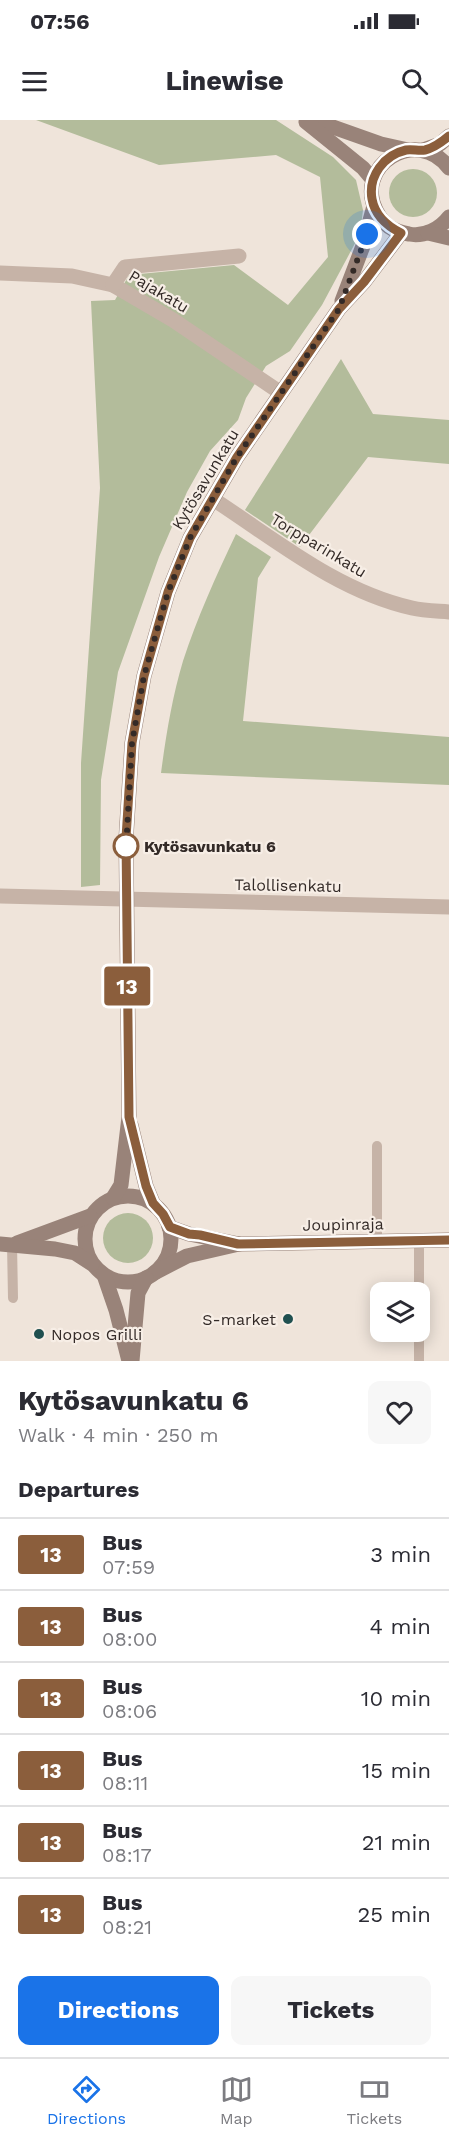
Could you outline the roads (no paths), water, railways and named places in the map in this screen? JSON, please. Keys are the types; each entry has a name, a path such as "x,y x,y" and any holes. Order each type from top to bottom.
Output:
{"street":[{"path":"304,120 363,168 373,180 378,169 386,160 396,153 408,150"},
{"path":"313,120 381,144 408,150 423,150 440,144 449,136"},
{"path":"423,150 435,155 449,168"},
{"name":"Kytösavunkatu","path":"339,309 363,246 374,206 371,193 373,180"},
{"path":"374,206 380,218 389,227 401,233 415,235 428,233 438,228 449,217"},
{"name":"Kytösavunkatu","path":"113,1198 121,1185 129,1117 125,899 132,743 144,676 168,592 190,538 237,457 339,309 364,282 401,233"},
{"path":"428,233 449,238"},
{"path":"113,285 125,267 238,256"},
{"name":"Pajakatu","path":"0,273 72,276 113,285 173,320 281,393"},
{"name":"Torpparinkatu","path":"213,499 306,561 352,588 379,599 415,609 449,612"},
{"name":"Talollisenkatu","path":"0,896 449,907"},
{"name":"Kytösavunkatu","path":"129,1117 146,1186 153,1203"},
{"path":"92,1264 86,1252 84,1240 90,1216 100,1205 113,1198 127,1195 140,1197 153,1203 163,1214 170,1227 169,1252 164,1263 151,1275 138,1293 130,1361"},
{"path":"6,1244 90,1216"},
{"name":"Joupinraja","path":"170,1227 189,1234 238,1244"},
{"name":"Joupinraja","path":"151,1275 187,1256 238,1244 449,1240"},
{"path":"6,1244 75,1253 104,1275 117,1281 131,1282 151,1275"},
{"path":"104,1275 130,1361"}],"lane":[{"path":"377,1146 377,1241"},
{"path":"419,1240 419,1282"},
{"path":"6,1244 13,1298"},
{"path":"419,1342 419,1361"}],"place":[{"name":"Kytösavunkatu 6","path":"126,846"},
{"name":"S-market","path":"288,1319"},
{"name":"Nopos Grilli","path":"39,1334"}]}
